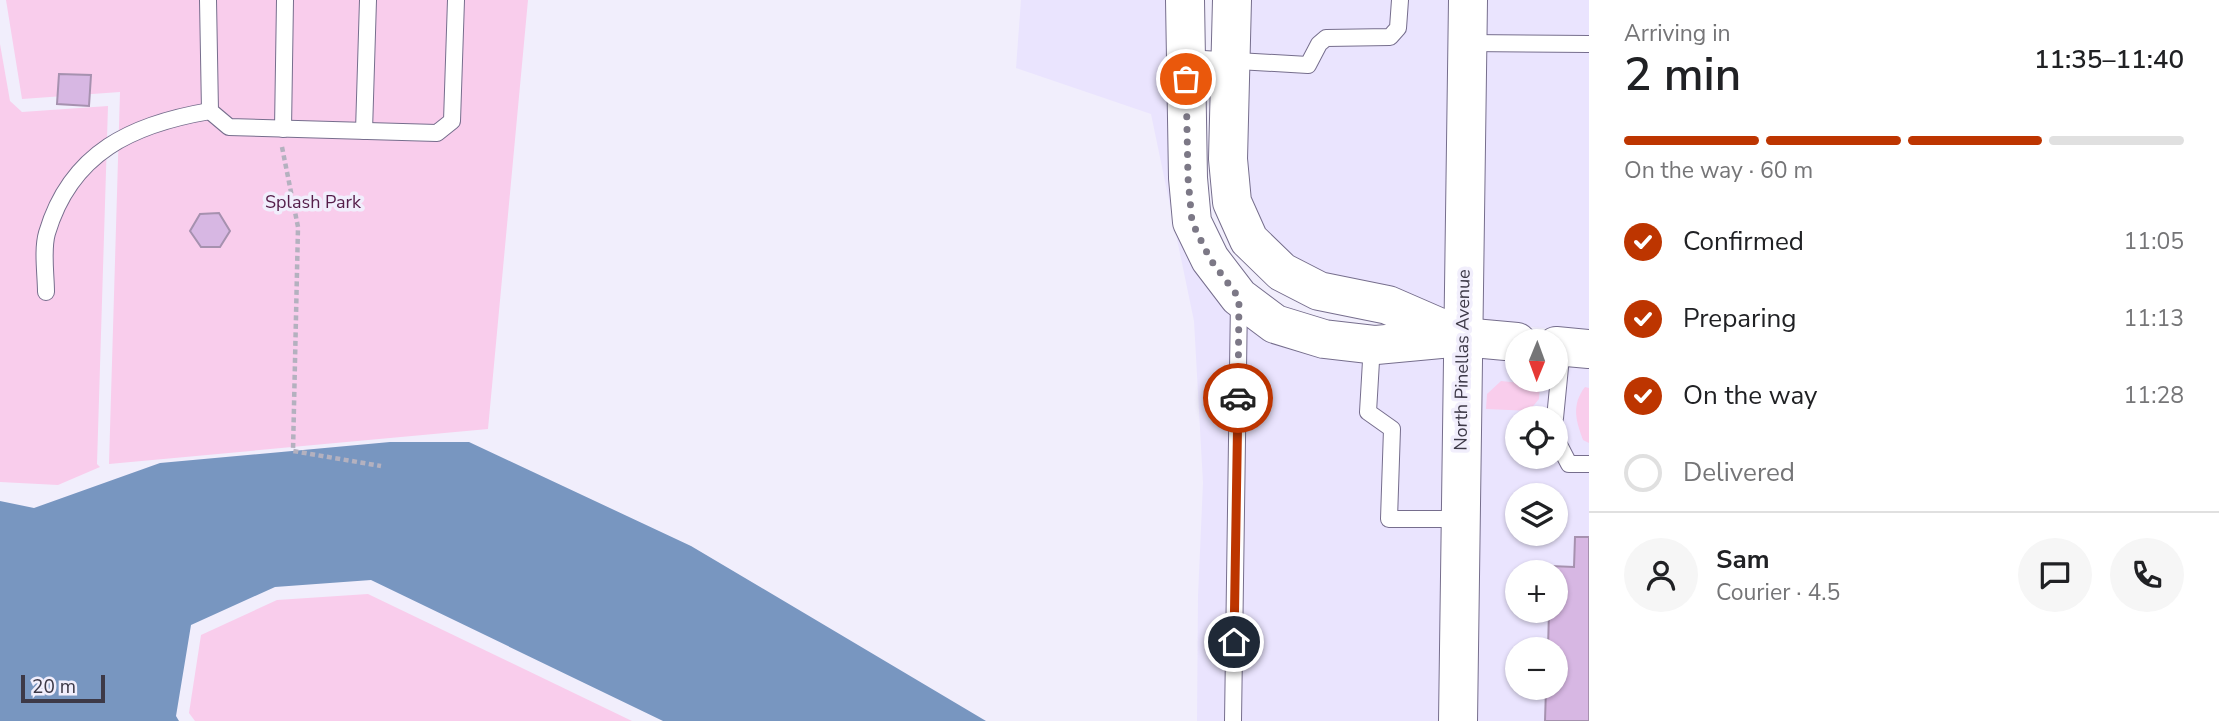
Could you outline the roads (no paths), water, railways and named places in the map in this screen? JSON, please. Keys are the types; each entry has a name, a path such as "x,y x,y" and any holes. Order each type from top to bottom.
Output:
{"street":[{"path":"1185,0 1188,178 1192,222 1210,259 1239,298 1275,324 1324,339 1372,344 1462,337 1505,341"},
{"path":"1232,0 1228,159 1232,202 1249,240 1282,272 1319,292 1388,305 1462,337"},
{"name":"North Pinellas Avenue","path":"1458,721 1468,0"}],"lane":[{"path":"208,0 210,111 229,127 282,136 364,131 437,133 452,121 456,0"},
{"path":"282,136 285,0"},
{"path":"364,131 368,0"},
{"path":"1186,58 1308,65 1319,44 1326,38 1390,37 1398,28 1400,0"},
{"path":"1467,43 1589,44"},
{"path":"46,292 46,235 66,191 93,157 131,132 166,118 210,111"},
{"path":"1233,721 1239,298"},
{"path":"1372,344 1368,412 1392,429 1389,519 1460,519"},
{"path":"1557,406 1569,347"},
{"path":"1568,462 1589,464"}],"water":[{"path":"390,442 469,442 691,546 986,721 663,721 371,580 275,587 191,625 176,716 179,721 0,721 0,501 34,508 160,463"}],"park label":[{"name":"Splash Park","path":"313,202"}]}
